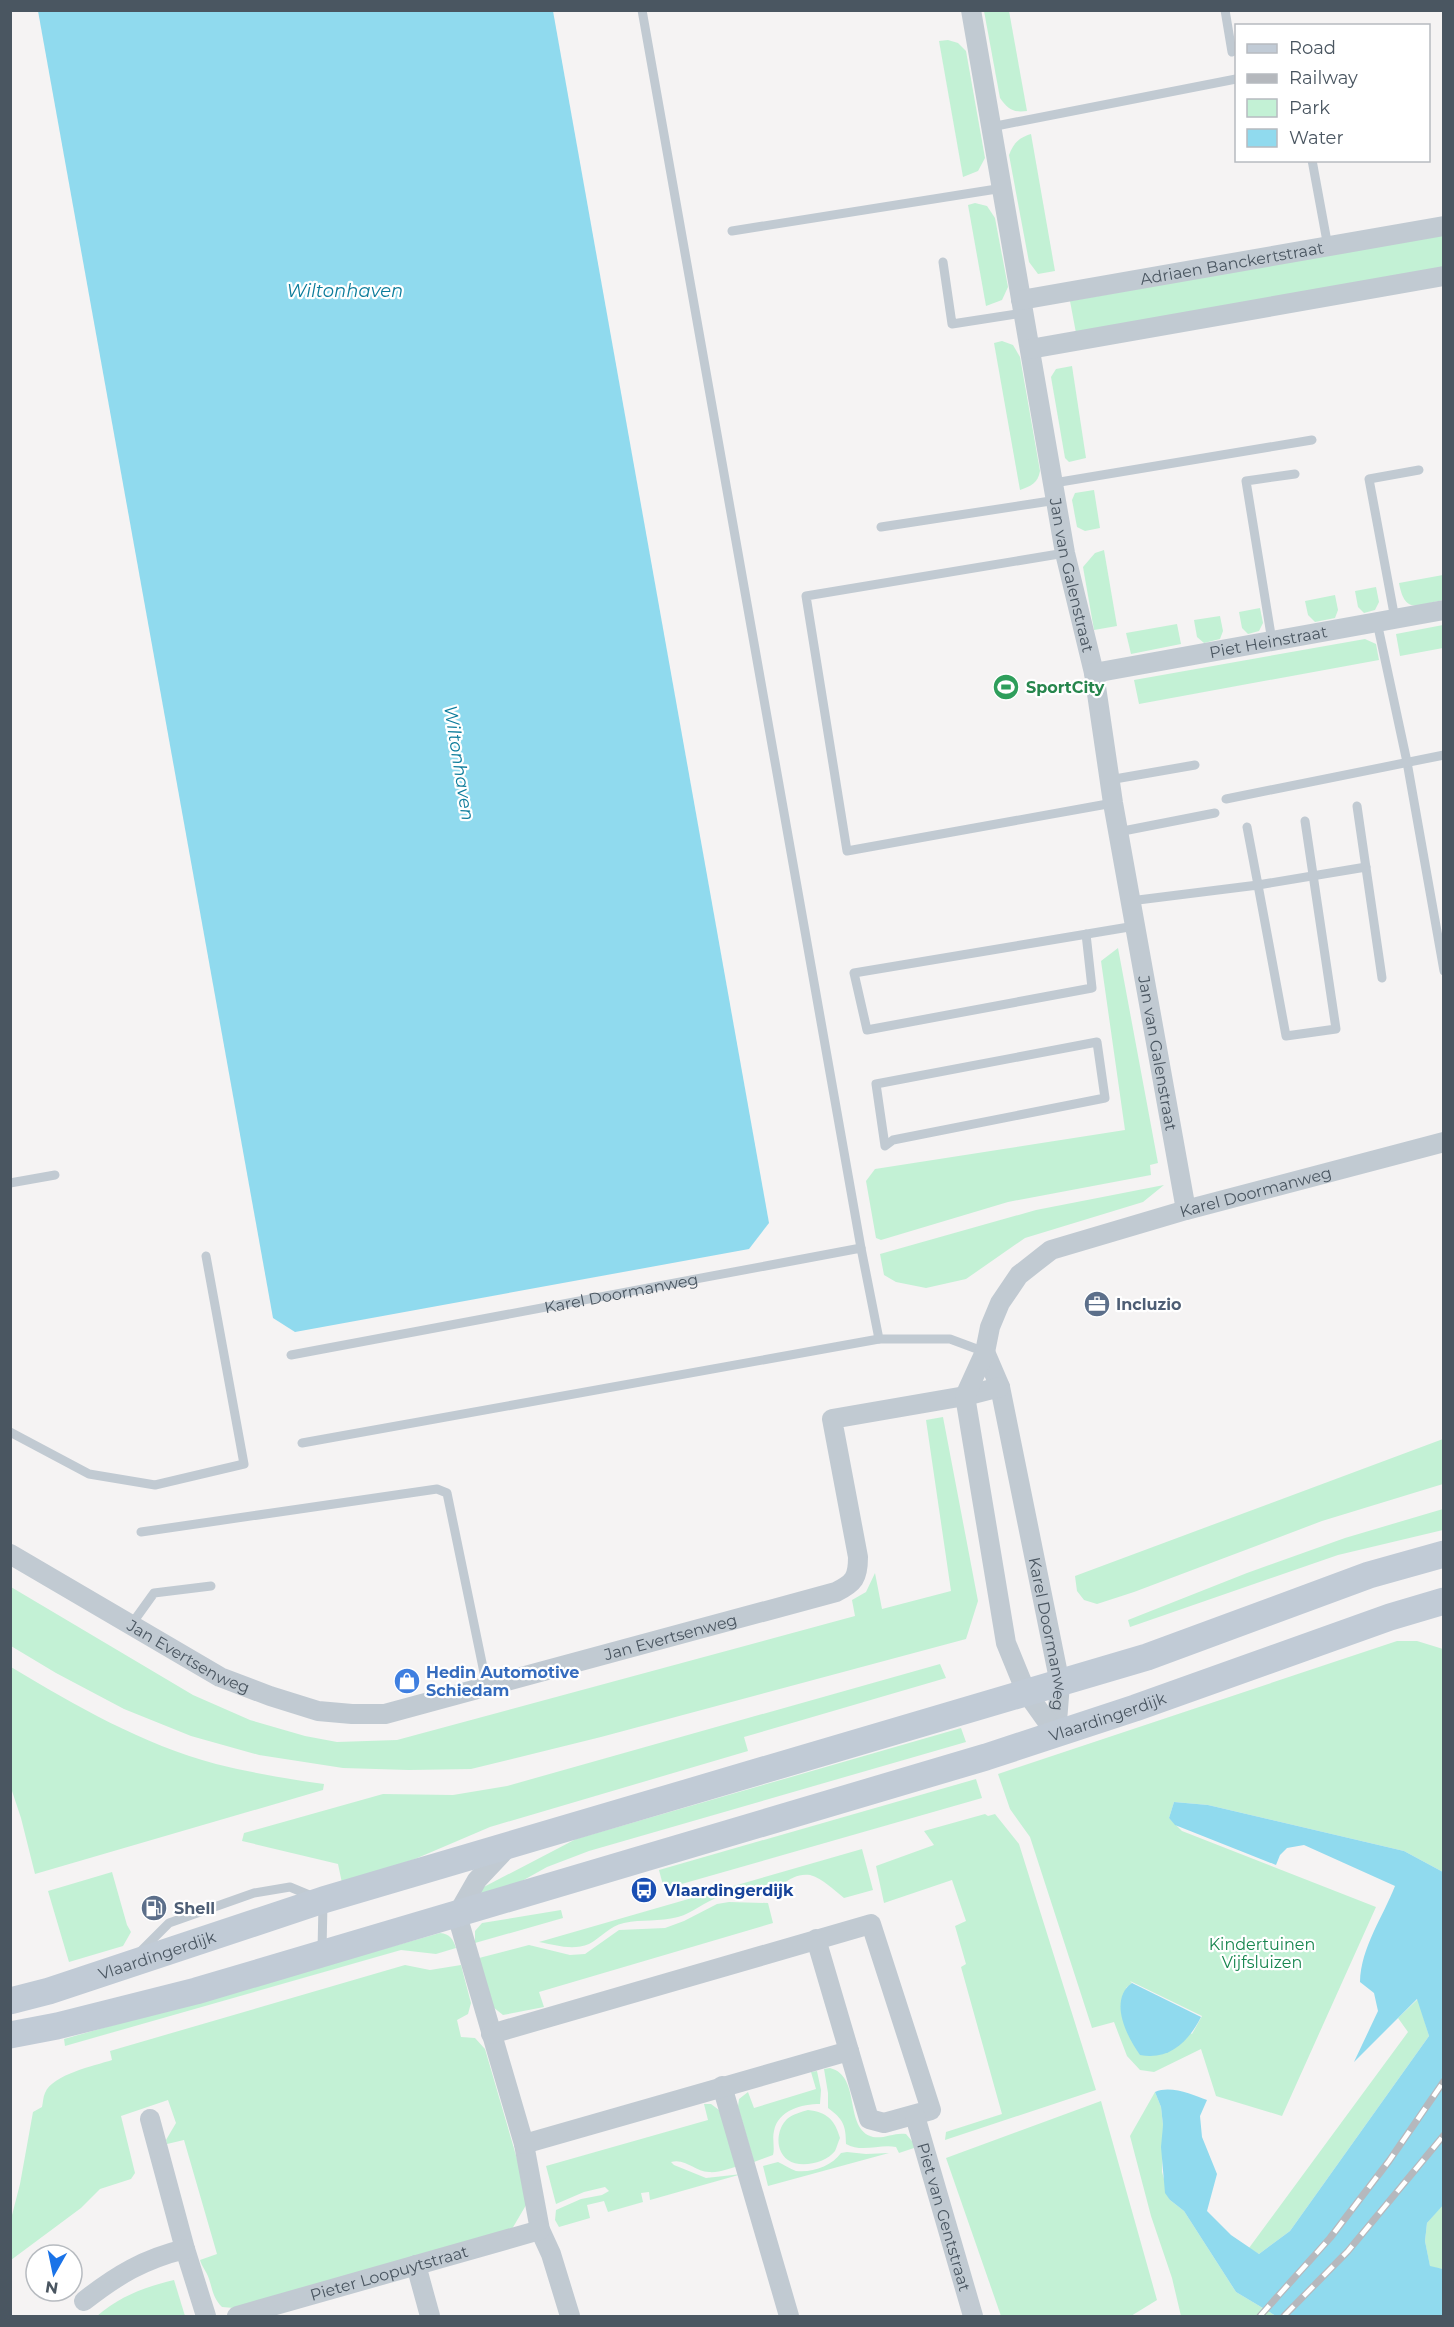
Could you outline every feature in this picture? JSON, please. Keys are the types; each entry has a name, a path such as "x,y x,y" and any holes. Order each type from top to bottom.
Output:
{"main road":[{"name":"Vlaardingerdijk","path":"10,2001 49,1991 323,1900 511,1843 1148,1657 1369,1575 1443,1554"},
{"name":"Vlaardingerdijk","path":"10,2035 57,2026 195,1991 457,1915 1056,1734 1136,1708 1390,1617 1443,1601"}],"street":[{"name":"Jan van Galenstraat","path":"970,10 1003,188 1065,553 1094,673 1109,780 1186,1210"},
{"name":"Adriaen Banckertstraat","path":"1022,307 1443,226"},
{"path":"1030,349 1443,276"},
{"name":"Piet Heinstraat","path":"1094,673 1443,610"},
{"name":"Karel Doormanweg","path":"1056,1734 1026,1692 1006,1643 965,1395 985,1352 990,1328 1000,1303 1019,1275 1051,1250 1186,1210 1443,1142"},
{"name":"Karel Doormanweg","path":"985,1352 1000,1387 1060,1684 1056,1734"},
{"name":"Jan Evertsenweg","path":"10,1554 220,1677 318,1711 384,1714 836,1592 853,1583 858,1570 858,1557 832,1419 1000,1387"},
{"path":"511,1843 477,1880 457,1915 524,2144 540,2230 551,2254 570,2316"},
{"path":"490,2034 816,1939 871,1924 932,2110 884,2123 869,2119 816,1939"},
{"path":"524,2144 849,2051"},
{"path":"722,2086 789,2316"},
{"name":"Piet van Gentstraat","path":"915,2116 973,2316"},
{"path":"150,2119 185,2249 206,2316"},
{"name":"Pieter Loopuytstraat","path":"237,2316 301,2308 416,2265 540,2230"},
{"path":"84,2301 117,2276 158,2255 185,2249"},
{"path":"416,2265 430,2316"}],"lane":[{"path":"642,10 861,1248 879,1338"},
{"path":"1225,10 1233,52"},
{"path":"991,127 1235,79"},
{"path":"1312,162 1328,247"},
{"path":"732,231 1003,188"},
{"path":"943,262 952,324 1022,307"},
{"path":"881,528 1312,440"},
{"path":"1419,470 1370,479 1386,620 1407,762 1443,971"},
{"path":"1272,641 1246,482 1295,474"},
{"path":"1065,553 806,596 848,851 1113,803"},
{"path":"1226,799 1443,755"},
{"path":"1109,780 1195,765"},
{"path":"1357,806 1383,978"},
{"path":"1118,832 1215,813"},
{"path":"1247,827 1286,1036 1336,1029 1305,821"},
{"path":"1130,901 1258,885 1366,867"},
{"path":"1086,934 1092,988 867,1030 854,973 1086,934 1135,926"},
{"path":"1097,1042 1105,1098 892,1140 885,1146 876,1084 1097,1042"},
{"path":"10,1182 55,1175"},
{"name":"Karel Doormanweg","path":"291,1355 861,1248"},
{"path":"10,1432 89,1474 155,1485 243,1464 206,1256"},
{"path":"302,1443 879,1338 950,1339 985,1352"},
{"path":"141,1532 437,1489 447,1493 487,1687"},
{"path":"132,1625 154,1593 212,1586"},
{"path":"322,1953 323,1900"}],"green space":[{"path":"984,11 1009,11 1027,111 1011,109 1000,98"},
{"path":"948,40 958,43 966,51 985,158 978,171 963,177 939,41"},
{"path":"1031,134 1055,271 1038,274 1029,262 1009,155 1017,142"},
{"path":"975,203 987,206 995,218 1008,287 1002,300 986,306 968,205"},
{"path":"1443,235 1443,267 1076,333 1070,301"},
{"path":"1002,341 1013,345 1020,357 1040,471 1033,484 1020,490 994,343"},
{"path":"1072,366 1086,458 1069,462 1065,458 1051,377 1056,369"},
{"path":"1094,490 1100,528 1085,531 1077,527 1072,500 1075,493"},
{"path":"1104,550 1117,626 1094,630 1083,567 1095,553"},
{"path":"1443,575 1443,600 1414,605 1405,600 1399,583"},
{"path":"1376,587 1379,602 1375,610 1364,613 1358,607 1355,591"},
{"path":"1335,595 1338,610 1335,618 1315,622 1308,615 1305,601"},
{"path":"1260,608 1263,623 1259,631 1248,634 1242,628 1239,612"},
{"path":"1220,616 1223,631 1220,639 1204,643 1197,637 1194,620"},
{"path":"1177,624 1181,644 1131,654 1126,633"},
{"path":"1443,625 1443,648 1400,656 1396,634"},
{"path":"1365,639 1376,644 1379,660 1139,704 1134,680"},
{"path":"1118,948 1158,1163 1150,1165 1151,1175 1008,1202 881,1240 876,1238 866,1181 875,1169 1125,1130 1101,961"},
{"path":"1164,1185 1143,1202 1025,1238 966,1279 926,1288 896,1282 884,1275 880,1254 1036,1210"},
{"path":"943,1417 978,1601 966,1639 601,1737 471,1769 343,1768 259,1755 191,1736 124,1709 11,1646 11,1587 193,1695 250,1720 305,1736 337,1742 397,1740 855,1616 852,1600 866,1592 875,1573 882,1609 951,1591 926,1420"},
{"path":"1443,1439 1443,1484 1322,1521 1097,1604 1084,1600 1077,1591 1075,1576"},
{"path":"1443,1509 1443,1530 1338,1555 1130,1627 1128,1620 1247,1573 1345,1538"},
{"name":"Kindertuinen Vijfsluizen","path":"1397,1641 1417,1641 1443,1649 1443,1872 1404,1851 1208,1805 1174,1802 1169,1818 1182,1831 1376,1907 1282,2116 1216,2096 1201,2049 1154,2072 1140,2070 1127,2056 1114,2022 1092,2028 1030,1837 1010,1809 998,1774","holes":["1130,1981 1202,2016 1192,2034 1126,1988 1132,1983"]},
{"path":"940,1664 946,1678 744,1737 748,1751 490,1827 415,1859 342,1883 338,1864 242,1841 244,1833 383,1794 453,1795 507,1786"},
{"path":"11,1667 85,1710 162,1746 216,1764 270,1776 324,1784 323,1790 35,1874 11,1788"},
{"path":"961,1728 966,1742 589,1851 547,1867 513,1886 481,1895 478,1890 576,1839"},
{"path":"976,1779 982,1798 664,1889 659,1870"},
{"path":"985,1814 988,1816 995,1814 1019,1844 1096,2090 945,2140 946,2132 1002,2114 961,1967 966,1964 955,1926 966,1921 952,1880 884,1903 876,1866 934,1845 924,1831"},
{"path":"862,1849 873,1890 844,1898 819,1879 810,1875 796,1876 761,1896 720,1897 678,1917 619,1925 583,1946 564,1947 539,1942"},
{"path":"112,1872 131,1932 123,1946 69,1962 48,1891"},
{"path":"768,1903 773,1923 539,1992 544,2007 503,2015 493,2007 479,1958 529,1945 570,1955 585,1954 619,1930 665,1928 717,1904"},
{"path":"561,1910 563,1918 475,1943 475,1931 482,1923"},
{"path":"440,1933 451,1938 456,1948 436,1954 401,1950 65,2046 64,2039"},
{"path":"405,1965 430,1970 461,1965 471,2003 468,2014 457,2020 461,2037 475,2038 485,2049 529,2200 512,2229 234,2308 222,2307 215,2297 200,2260 217,2254 184,2140 167,2144 166,2140 176,2123 168,2100 121,2116 135,2173 131,2179 100,2189 81,2208 34,2243 24,2243 24,2250 11,2260 11,2219 33,2112 42,2107 43,2098 49,2086 65,2076 112,2060 110,2051"},
{"path":"1418,1999 1429,2036 1290,2231 1259,2254 1249,2248 1408,2032 1398,2018"},
{"path":"830,2068 840,2073 846,2081 858,2124 864,2132 873,2137 906,2134 917,2147 899,2153 896,2147 858,2148 846,2144 843,2123 828,2108 824,2069"},
{"path":"817,2071 821,2090 820,2104 799,2107 780,2118 774,2131 773,2155 754,2162 738,2107 739,2099 748,2092 754,2108 816,2089 811,2072"},
{"path":"1155,2092 1161,2107 1163,2125 1162,2172 1170,2200 1184,2211 1236,2292 1276,2316 1181,2316 1130,2136"},
{"path":"1101,2101 1157,2300 1131,2316 1001,2316 946,2158"},
{"path":"704,2104 711,2104 719,2110 739,2166 709,2172 686,2163 671,2162 706,2178 742,2174 650,2200 649,2192 641,2193 643,2202 608,2212 604,2201 587,2205 590,2218 559,2227 555,2220 556,2210 581,2199 602,2195 609,2191 605,2187 584,2192 556,2204 546,2166 708,2120"},
{"path":"808,2110 829,2118 836,2126 840,2138 835,2151 826,2159 806,2164 793,2163 781,2151 779,2134 787,2119 794,2114"},
{"path":"841,2153 889,2153 768,2186 763,2166 778,2162 796,2171 809,2171 827,2165"},
{"path":"1443,2204 1443,2269 1430,2267 1425,2241 1427,2223"},
{"path":"174,2280 185,2316 97,2316 133,2293"}],"water":[{"name":"Wiltonhaven","path":"38,11 553,11 769,1223 749,1249 295,1332 273,1318"},
{"path":"1174,1802 1208,1805 1404,1851 1443,1872 1444,2204 1427,2223 1425,2241 1430,2266 1443,2269 1443,2316 1276,2316 1236,2292 1184,2211 1165,2193 1161,2147 1163,2125 1161,2107 1155,2092 1161,2090 1182,2092 1207,2100 1200,2116 1202,2137 1217,2174 1207,2211 1231,2235 1259,2254 1290,2231 1429,2036 1417,1999 1354,2062 1378,2011 1374,1993 1360,1982 1361,1969 1368,1944 1395,1886 1304,1845 1287,1848 1280,1855 1276,1865 1175,1825 1169,1818"},
{"path":"1132,1983 1201,2017 1184,2041 1169,2052 1160,2055 1140,2055 1130,2039 1122,2019 1121,1999 1125,1990"}],"railway":[{"path":"1260,2316 1330,2238 1389,2161 1444,2081"},
{"path":"1284,2316 1348,2251 1444,2135"}],"place":[{"name":"SportCity","path":"1006,687"},
{"name":"Incluzio","path":"1097,1304"},
{"name":"Hedin Automotive Schiedam","path":"407,1681"},
{"name":"Vlaardingerdijk","path":"644,1890"},
{"name":"Shell","path":"154,1908"}]}
